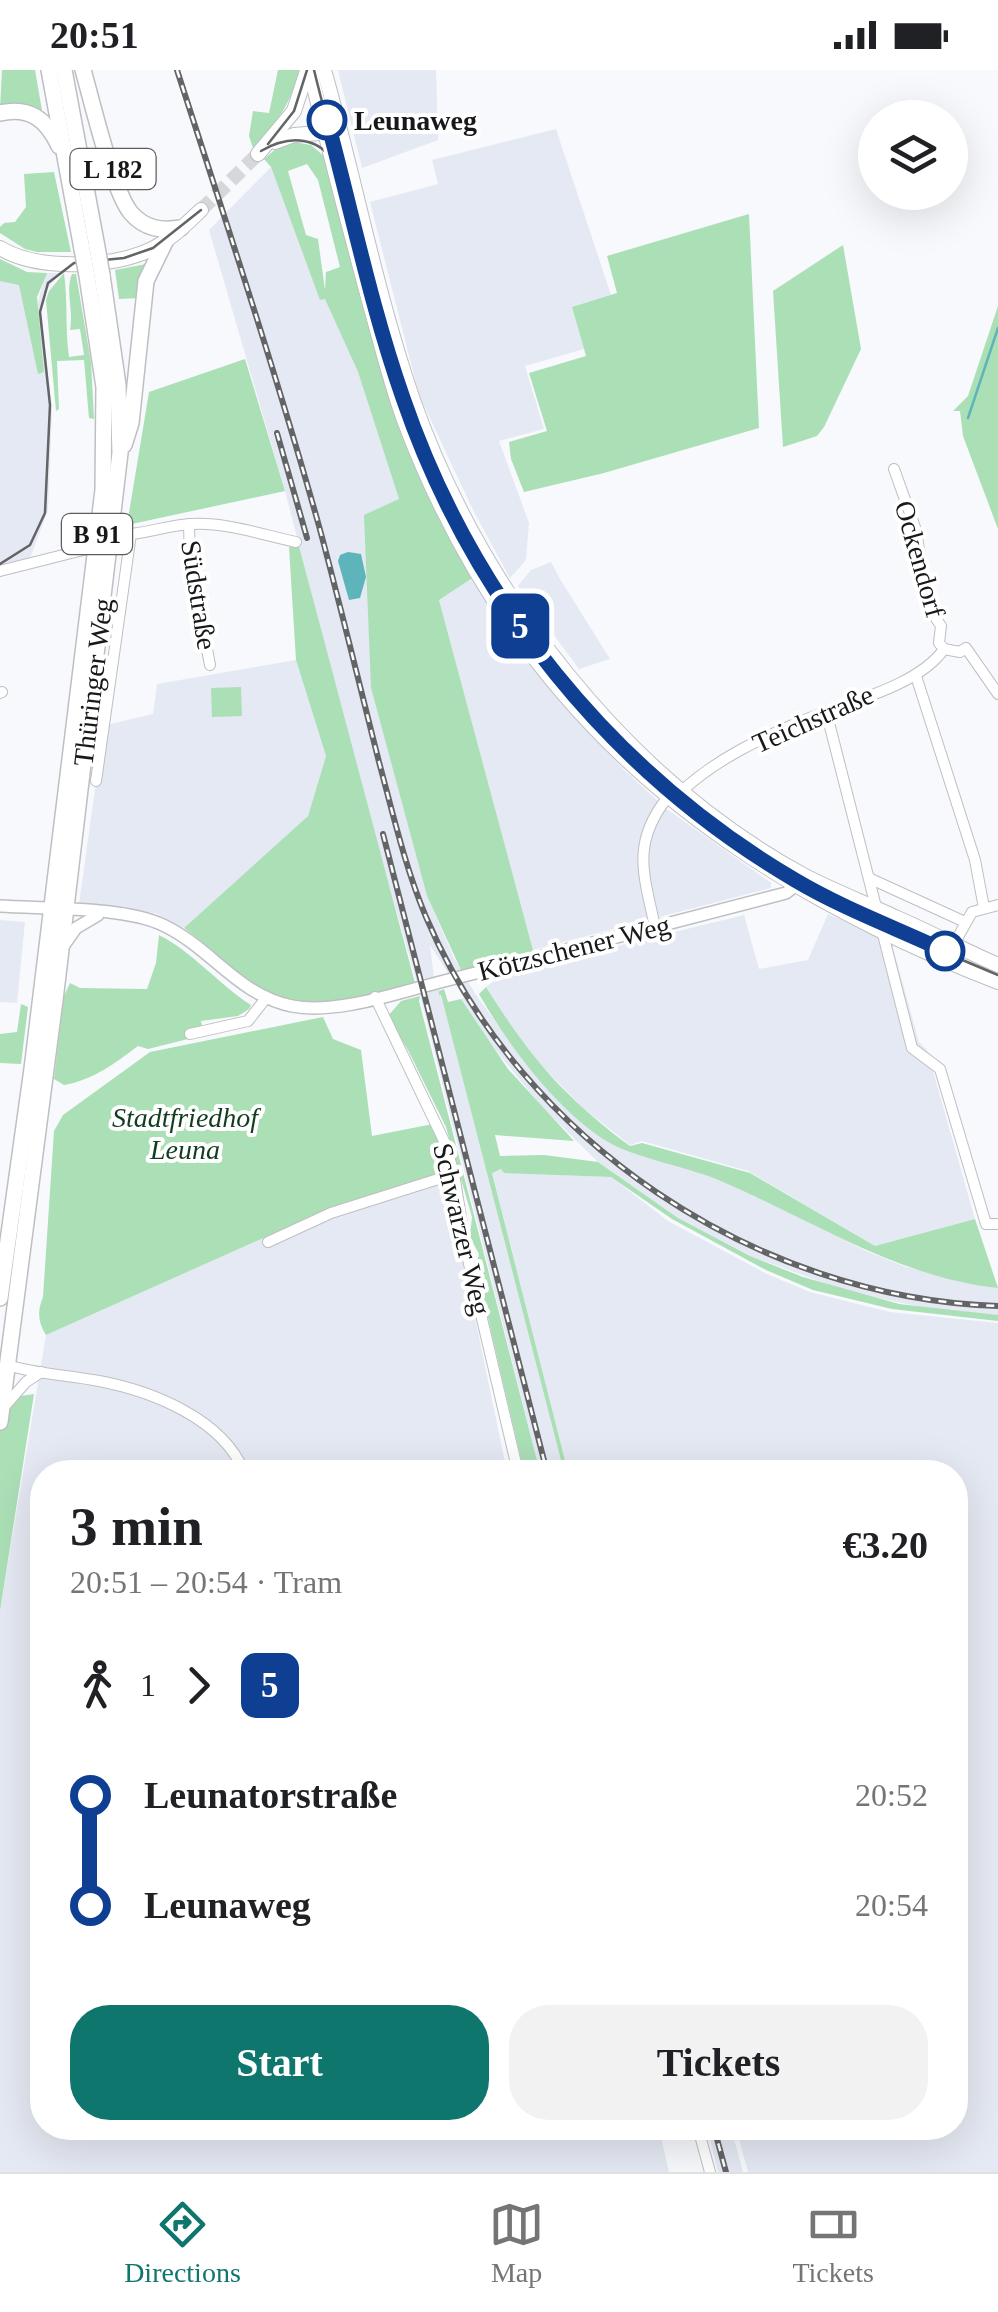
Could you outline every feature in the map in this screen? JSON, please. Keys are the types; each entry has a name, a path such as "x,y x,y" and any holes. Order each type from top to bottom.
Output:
{"main road":[{"name":"B 91","path":"49,70 89,248"},
{"name":"B 91","path":"64,70 94,276"},
{"name":"L 182","path":"83,70 126,206 149,227 181,228"},
{"path":"308,70 333,131 412,397 479,544 552,656 634,748 800,881 884,932 998,982"},
{"path":"324,70 315,91 260,152 282,138 333,131"},
{"path":"0,112 23,111 40,119 52,132 67,162"},
{"path":"333,131 387,365 422,463 480,577 541,665 595,730 667,798 744,856 875,907 998,965"},
{"path":"0,248 26,260 67,263 124,258 150,250 201,210"},
{"path":"120,453 131,423 146,280 166,240"},
{"name":"Thüringer Weg","path":"58,910 94,738 120,453 118,385 94,276"},
{"name":"Thüringer Weg","path":"58,910 103,490 104,387 94,276"},
{"name":"B 91","path":"0,1422 3,1364 61,954 58,910"},
{"name":"B 91","path":"0,1298 58,910"}],"street":[{"name":"Ockendorf","path":"894,469 916,530 924,583 941,626 940,644 944,649"},
{"name":"Südstraße","path":"188,524 190,561 210,665"},
{"path":"112,534 214,524 296,542"},
{"name":"Thüringer Weg","path":"96,781 94,738 131,534"},
{"path":"0,571 95,546"},
{"path":"944,649 960,652 966,648 998,694"},
{"name":"Teichstraße","path":"682,790 728,756 826,711 916,676 944,649"},
{"path":"916,676 975,860 984,908"},
{"path":"826,711 912,1048 940,1069 992,1224"},
{"path":"655,927 642,849 652,817 667,798"},
{"path":"871,879 965,922"},
{"name":"Kötzschener Weg","path":"266,998 294,1006 336,1006 786,893 800,881"},
{"path":"954,944 972,912 998,905"},
{"path":"0,906 104,913 155,921 200,948 235,981 266,998 248,1022 190,1034"},
{"path":"61,954 76,928 104,913"},
{"name":"Schwarzer Weg","path":"376,997 445,1143 515,1460"},
{"path":"268,1242 331,1213 454,1174"},
{"path":"3,1364 100,1381 163,1401 195,1418 223,1440 236,1460"},
{"path":"1,1412 19,1389 40,1372"},
{"path":"701,2140 710,2172"}],"shaded area":[{"path":"338,70 436,70 438,140 362,168"},
{"path":"556,129 611,295 572,307 584,349 525,366 544,429 499,441 529,523 526,560 510,578 419,395 370,202 438,184 432,160"},
{"path":"271,167 320,299 325,298 358,372 399,499 371,688 427,896 454,958 521,1057 582,1123 611,1143 750,1193 906,1267 998,1288 998,1315 942,1311 852,1293 750,1256 678,1218 598,1162 542,1107 480,1031 430,945 434,978 561,1460 537,1460 417,983 285,491 209,230"},
{"path":"0,272 20,275 37,308 43,279 47,273 60,273 44,293 41,312 52,411 48,510 30,558 0,568"},
{"path":"551,562 610,659 579,669 518,586 531,570"},
{"path":"474,577 532,666 623,769 668,810 771,883 771,888 533,950 439,600"},
{"path":"296,660 326,756 308,816 184,928 155,913 79,904 107,725 153,714 157,684"},
{"path":"828,914 892,944 975,1219 875,1246 748,1171 642,1141 630,1145 582,1107 522,1045 486,987 503,974 744,915 759,969 808,960"},
{"path":"0,920 25,922 17,1003 0,1002"},
{"path":"444,1168 505,1460 30,1460 30,2140 662,2140 669,2172 0,2172 0,1611 46,1335 335,1206 432,1176"},
{"path":"502,1169 505,1173 611,1177 668,1221 767,1274 810,1292 890,1312 998,1323 998,2172 748,2172 739,2140 968,2140 968,1460 565,1460 492,1172"},
{"path":"710,2140 734,2140 743,2172 718,2172"}],"green space":[{"path":"2,70 35,70 43,116 0,108"},
{"path":"278,70 300,70 282,112 253,148 249,136 253,111 269,113"},
{"path":"294,142 311,145 325,157 384,375 474,577 439,600 533,950 529,954 461,970 427,896 371,688 364,515 399,499 358,372 325,299 320,300 271,167 264,159 279,146","holes":["307,164 318,180 340,267 326,272 325,290 318,239 306,235 288,171"]},
{"path":"54,172 71,252 25,249 0,233 0,227 15,222 26,207 24,174"},
{"path":"749,214 759,428 524,492 509,442 547,431 529,373 586,356 572,307 617,293 607,256"},
{"path":"843,245 861,349 817,436 783,447 773,291"},
{"path":"0,259 27,272 47,273 37,297 44,372 38,374 19,285 0,281"},
{"path":"146,264 139,298 119,299 115,270"},
{"path":"64,273 69,357 84,355 80,329 70,330 69,287 72,274 76,274 91,362 94,419 89,418 84,360 57,361 56,411 46,300"},
{"path":"998,306 998,529 963,436 960,411 953,411 968,396"},
{"path":"245,359 285,491 127,525 149,392"},
{"path":"299,546 415,983 335,1001 294,1001 255,988 184,928 308,816 326,756 296,660 289,547"},
{"path":"241,687 242,716 212,717 211,688"},
{"path":"159,935 251,1005 249,1009 238,1016 201,1021 202,1027 187,1029 188,1039 148,1049 138,1046 84,1079 64,1085 54,1079 64,996 70,983 80,988 147,989 156,963"},
{"path":"486,987 549,1074 630,1146 642,1143 750,1173 875,1246 975,1219 998,1288 960,1282 888,1259 716,1179 608,1142 570,1113 519,1055 479,994"},
{"path":"444,989 448,1002 461,999 508,1069 574,1141 495,1135 500,1156 544,1155 598,1162 678,1218 750,1256 803,1277 899,1304 998,1315 998,1321 892,1309 813,1290 766,1270 672,1219 611,1177 504,1173 501,1169 492,1173 565,1460 561,1460 439,991"},
{"path":"420,996 537,1460 521,1460 476,1266 479,1254 470,1237 472,1217 446,1127 390,1021 389,1015 401,1001"},
{"path":"21,1004 28,1007 21,1064 0,1063 0,1034 17,1032"},
{"name":"Stadtfriedhof Leuna","path":"323,1017 333,1039 361,1050 372,1136 433,1124 445,1157 444,1168 432,1176 335,1206 46,1335 39,1312 54,1131 63,1115 150,1052"},
{"path":"34,1394 0,1611 0,1399"}],"water":[{"path":"361,554 366,577 360,598 349,600 338,561 340,555"}],"waterway":[{"path":"968,418 998,328"}],"tunnel":[{"path":"201,210 258,154"}],"tram line":[{"path":"268,144 294,111 307,70"},
{"path":"314,70 403,400 433,474 469,545 510,613 558,677 611,736 669,791 731,840 847,908 998,975"},
{"name":"5","path":"327,120 392,364 411,420 471,548 546,661 627,754 722,832 799,883 945,951"},
{"path":"261,151 283,142 304,141 322,149 337,167"},
{"path":"0,564 30,545 45,513 50,405 40,312 48,283 74,263 124,258 153,248 201,210"}],"railway":[{"path":"177,70 303,469 406,860 426,917 468,998 521,1071 585,1136 657,1192 736,1238 820,1273 908,1296 998,1306"},
{"path":"277,433 307,538"},
{"path":"383,834 544,1460"},
{"path":"717,2140 726,2172"}],"place":[{"name":"Leunaweg","path":"327,120"}]}
